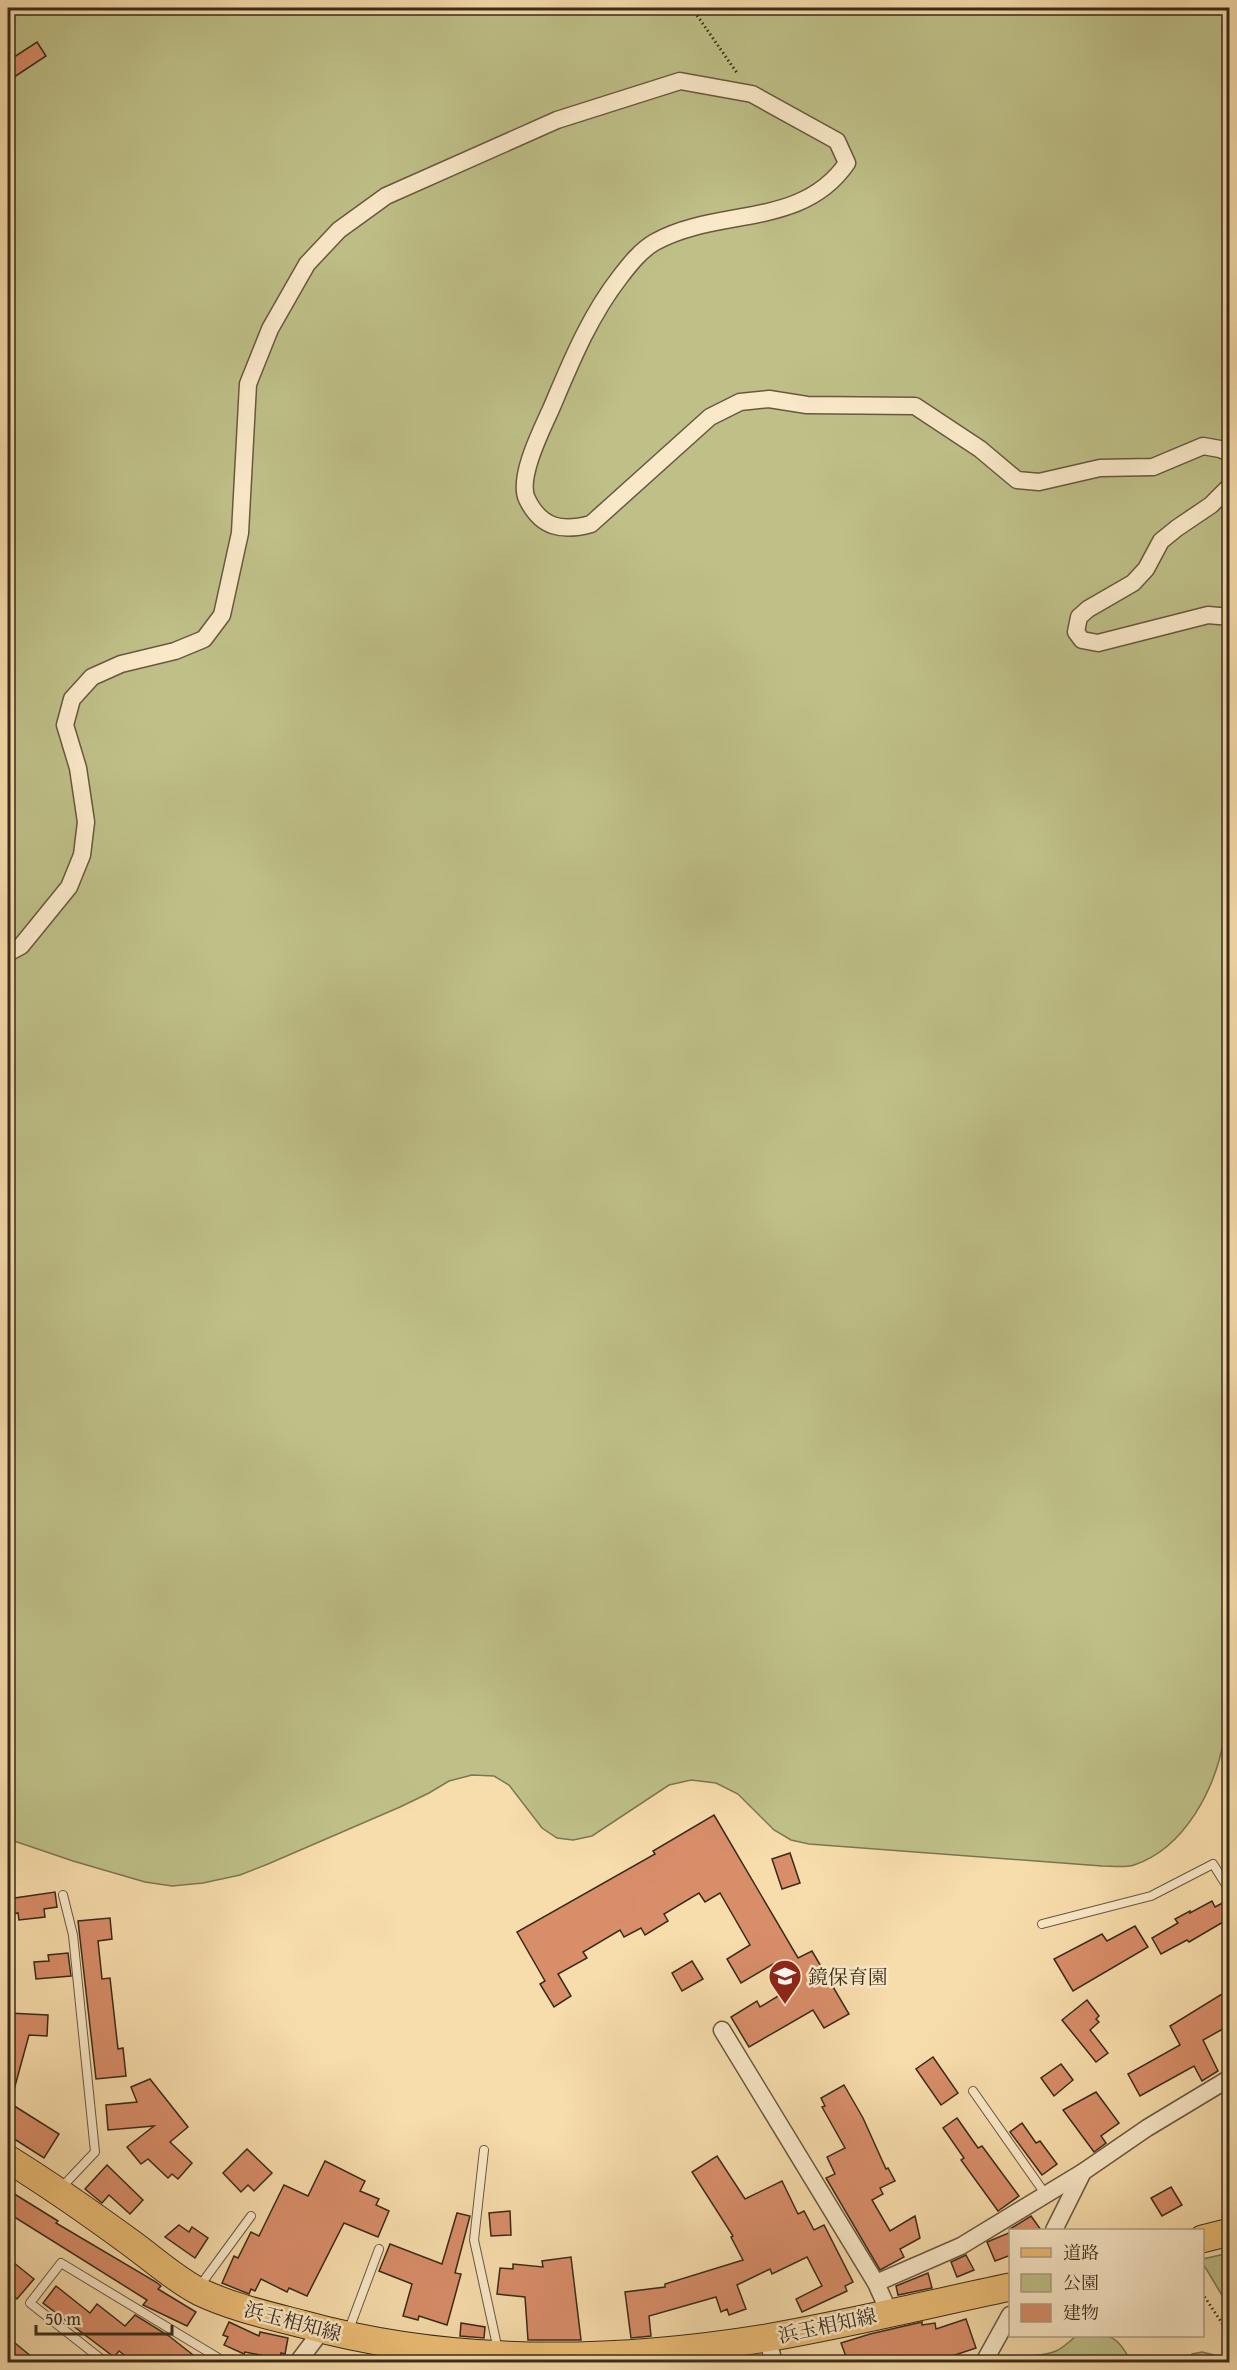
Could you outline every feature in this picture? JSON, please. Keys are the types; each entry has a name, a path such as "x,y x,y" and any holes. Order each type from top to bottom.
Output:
{"main road":[{"name":"浜玉相知線","path":"8,2159 59,2190 197,2290 223,2302 334,2333 400,2346 500,2357 673,2356 770,2350 890,2312 1009,2287"},
{"path":"1204,2238 1230,2232"}],"street":[{"path":"8,953 21,946 69,887 82,855 86,822 78,768 65,725 72,699 92,677 121,664 176,651 204,639 222,615 240,533 248,384 270,329 307,264 339,230 387,196 557,120 680,81 752,94 837,141 847,163 837,178 811,198 776,211 690,228 654,242 636,257 603,299 582,336 538,437 524,481 526,497 537,514 556,528 572,529 591,524 710,417 740,402 770,399 807,405 915,406 981,448 1017,480 1040,482 1100,468 1153,467 1203,446 1220,448 1230,453"},
{"path":"1230,486 1211,505 1161,541 1146,569 1133,583 1079,617 1076,632 1082,640 1098,643 1208,615 1230,617"},
{"path":"722,2030 876,2283 890,2312"},
{"path":"876,2283 961,2246 1083,2172 1147,2128 1230,2078"},
{"path":"1054,2229 1083,2172"},
{"path":"984,2362 1009,2318"},
{"path":"298,2362 334,2333"}],"lane":[{"path":"1042,1924 1151,1896 1213,1864 1230,1891"},
{"path":"59,2190 95,2152 73,1935 63,1895"},
{"path":"973,2091 1046,2195"},
{"path":"484,2150 474,2240 500,2357"},
{"path":"197,2290 251,2216"},
{"path":"334,2333 379,2249"},
{"path":"105,2362 30,2303 61,2263 225,2362"}],"path":[{"path":"692,8 752,94"},
{"path":"1204,2295 1230,2335"}],"green space":[{"path":"8,8 1229,8 1230,1675 1224,1739 1220,1758 1205,1796 1183,1831 1152,1857 1134,1865 1114,1866 809,1844 791,1840 774,1830 738,1794 716,1783 691,1780 669,1785 592,1836 573,1840 557,1838 542,1828 509,1785 494,1776 472,1775 449,1781 400,1807 268,1864 240,1875 203,1883 172,1886 145,1882 8,1839"},
{"path":"1230,2253 1229,2307 1204,2265 1204,2259"},
{"path":"1075,2337 1110,2337 1120,2344 1131,2362 1008,2362 1020,2357 1056,2351"},
{"path":"1202,2352 1214,2355 1220,2362 1190,2362 1192,2354"}],"building":[{"path":"37,42 46,56 8,81 8,61"},
{"path":"714,1815 798,1958 812,1951 849,2014 824,2028 813,2010 749,2047 731,2017 757,2001 760,2007 788,1990 773,1964 741,1983 727,1959 750,1945 720,1893 705,1902 699,1893 664,1914 668,1921 645,1935 641,1928 624,1937 620,1930 583,1952 587,1958 558,1974 571,1996 554,2007 540,1984 545,1981 517,1932 655,1854 653,1851"},
{"path":"790,1853 800,1883 782,1889 772,1859"},
{"path":"55,1892 57,1907 44,1909 45,1917 19,1920 18,1913 8,1915 8,1899"},
{"path":"1230,1899 1230,1918 1189,1942 1187,1940 1161,1954 1152,1938 1178,1923 1175,1919 1212,1901 1215,1907"},
{"path":"110,1918 112,1939 98,1941 102,1979 110,1978 118,2049 123,2048 126,2076 96,2079 78,1921"},
{"path":"1135,1926 1148,1947 1073,1991 1054,1959 1102,1934 1107,1941"},
{"path":"68,1953 71,1976 36,1979 34,1962 49,1961 48,1955"},
{"path":"692,1961 703,1979 682,1991 672,1973"},
{"path":"1230,1989 1230,2025 1203,2040 1218,2071 1202,2081 1194,2066 1140,2096 1128,2074 1180,2045 1170,2026"},
{"path":"1087,2000 1099,2016 1096,2019 1099,2022 1090,2030 1108,2053 1096,2062 1062,2020"},
{"path":"8,2013 48,2015 47,2036 29,2035 12,2097 8,2096"},
{"path":"933,2057 958,2093 941,2105 916,2069"},
{"path":"1061,2064 1073,2080 1054,2096 1041,2078"},
{"path":"150,2079 188,2127 170,2142 192,2163 178,2179 172,2174 168,2178 148,2159 141,2164 127,2147 154,2126 108,2130 106,2105 137,2102 131,2087"},
{"path":"844,2085 863,2118 886,2169 888,2168 895,2181 880,2188 883,2194 872,2200 890,2231 915,2216 920,2238 900,2249 904,2257 880,2270 826,2178 835,2174 827,2157 845,2148 822,2107 825,2106 821,2098"},
{"path":"1096,2092 1119,2123 1101,2136 1106,2143 1094,2152 1063,2110"},
{"path":"8,2102 59,2134 44,2158 8,2135"},
{"path":"957,2118 978,2148 982,2146 1019,2196 998,2211 961,2160 964,2158 943,2128"},
{"path":"1022,2123 1036,2143 1040,2141 1057,2164 1042,2175 1010,2132"},
{"path":"247,2149 272,2173 254,2191 248,2185 241,2192 223,2173"},
{"path":"717,2156 745,2199 782,2181 798,2214 804,2211 814,2230 824,2225 853,2282 845,2286 847,2291 802,2312 796,2299 822,2286 807,2257 772,2274 770,2269 737,2285 746,2309 729,2315 727,2309 721,2312 716,2297 649,2316 651,2336 631,2338 625,2292 665,2287 665,2284 743,2260 731,2237 733,2236 692,2172"},
{"path":"325,2161 365,2181 360,2191 379,2199 376,2205 389,2211 378,2237 344,2223 307,2296 289,2288 287,2292 261,2279 255,2291 251,2289 249,2294 222,2283 234,2256 238,2258 251,2232 259,2236 284,2185 308,2196"},
{"path":"107,2165 143,2200 130,2214 109,2195 102,2203 85,2189"},
{"path":"1171,2187 1182,2205 1162,2216 1151,2198"},
{"path":"8,2190 58,2221 56,2223 156,2282 161,2286 158,2289 196,2312 187,2326 143,2305 147,2300 8,2213"},
{"path":"510,2211 511,2235 491,2236 489,2213"},
{"path":"457,2213 470,2216 455,2273 461,2274 447,2325 419,2316 418,2320 403,2316 412,2284 379,2271 390,2244 442,2264"},
{"path":"1031,2216 1040,2229 1010,2229"},
{"path":"179,2225 189,2232 192,2227 208,2238 195,2258 165,2237"},
{"path":"1009,2233 1009,2256 995,2261 987,2242"},
{"path":"966,2255 974,2270 957,2277 951,2262"},
{"path":"571,2257 581,2340 528,2340 525,2297 497,2294 500,2268 513,2269 513,2264 543,2267 542,2261"},
{"path":"8,2258 34,2279 17,2299 8,2291"},
{"path":"928,2273 932,2288 898,2295 896,2286"},
{"path":"56,2286 90,2313 97,2304 125,2326 135,2315 169,2336 202,2362 133,2362 119,2351 114,2357 43,2303"},
{"path":"966,2319 976,2348 943,2359 944,2362 848,2362 841,2343 922,2322 922,2325 935,2323 936,2329"},
{"path":"229,2322 259,2336 260,2332 288,2338 285,2354 281,2353 280,2359 245,2352 244,2354 224,2345 228,2337 223,2335"},
{"path":"461,2323 485,2327 484,2338 460,2336"},
{"path":"15,2343 38,2362 8,2362 8,2352"}],"place":[{"name":"鏡保育園","path":"785,2005"}]}
